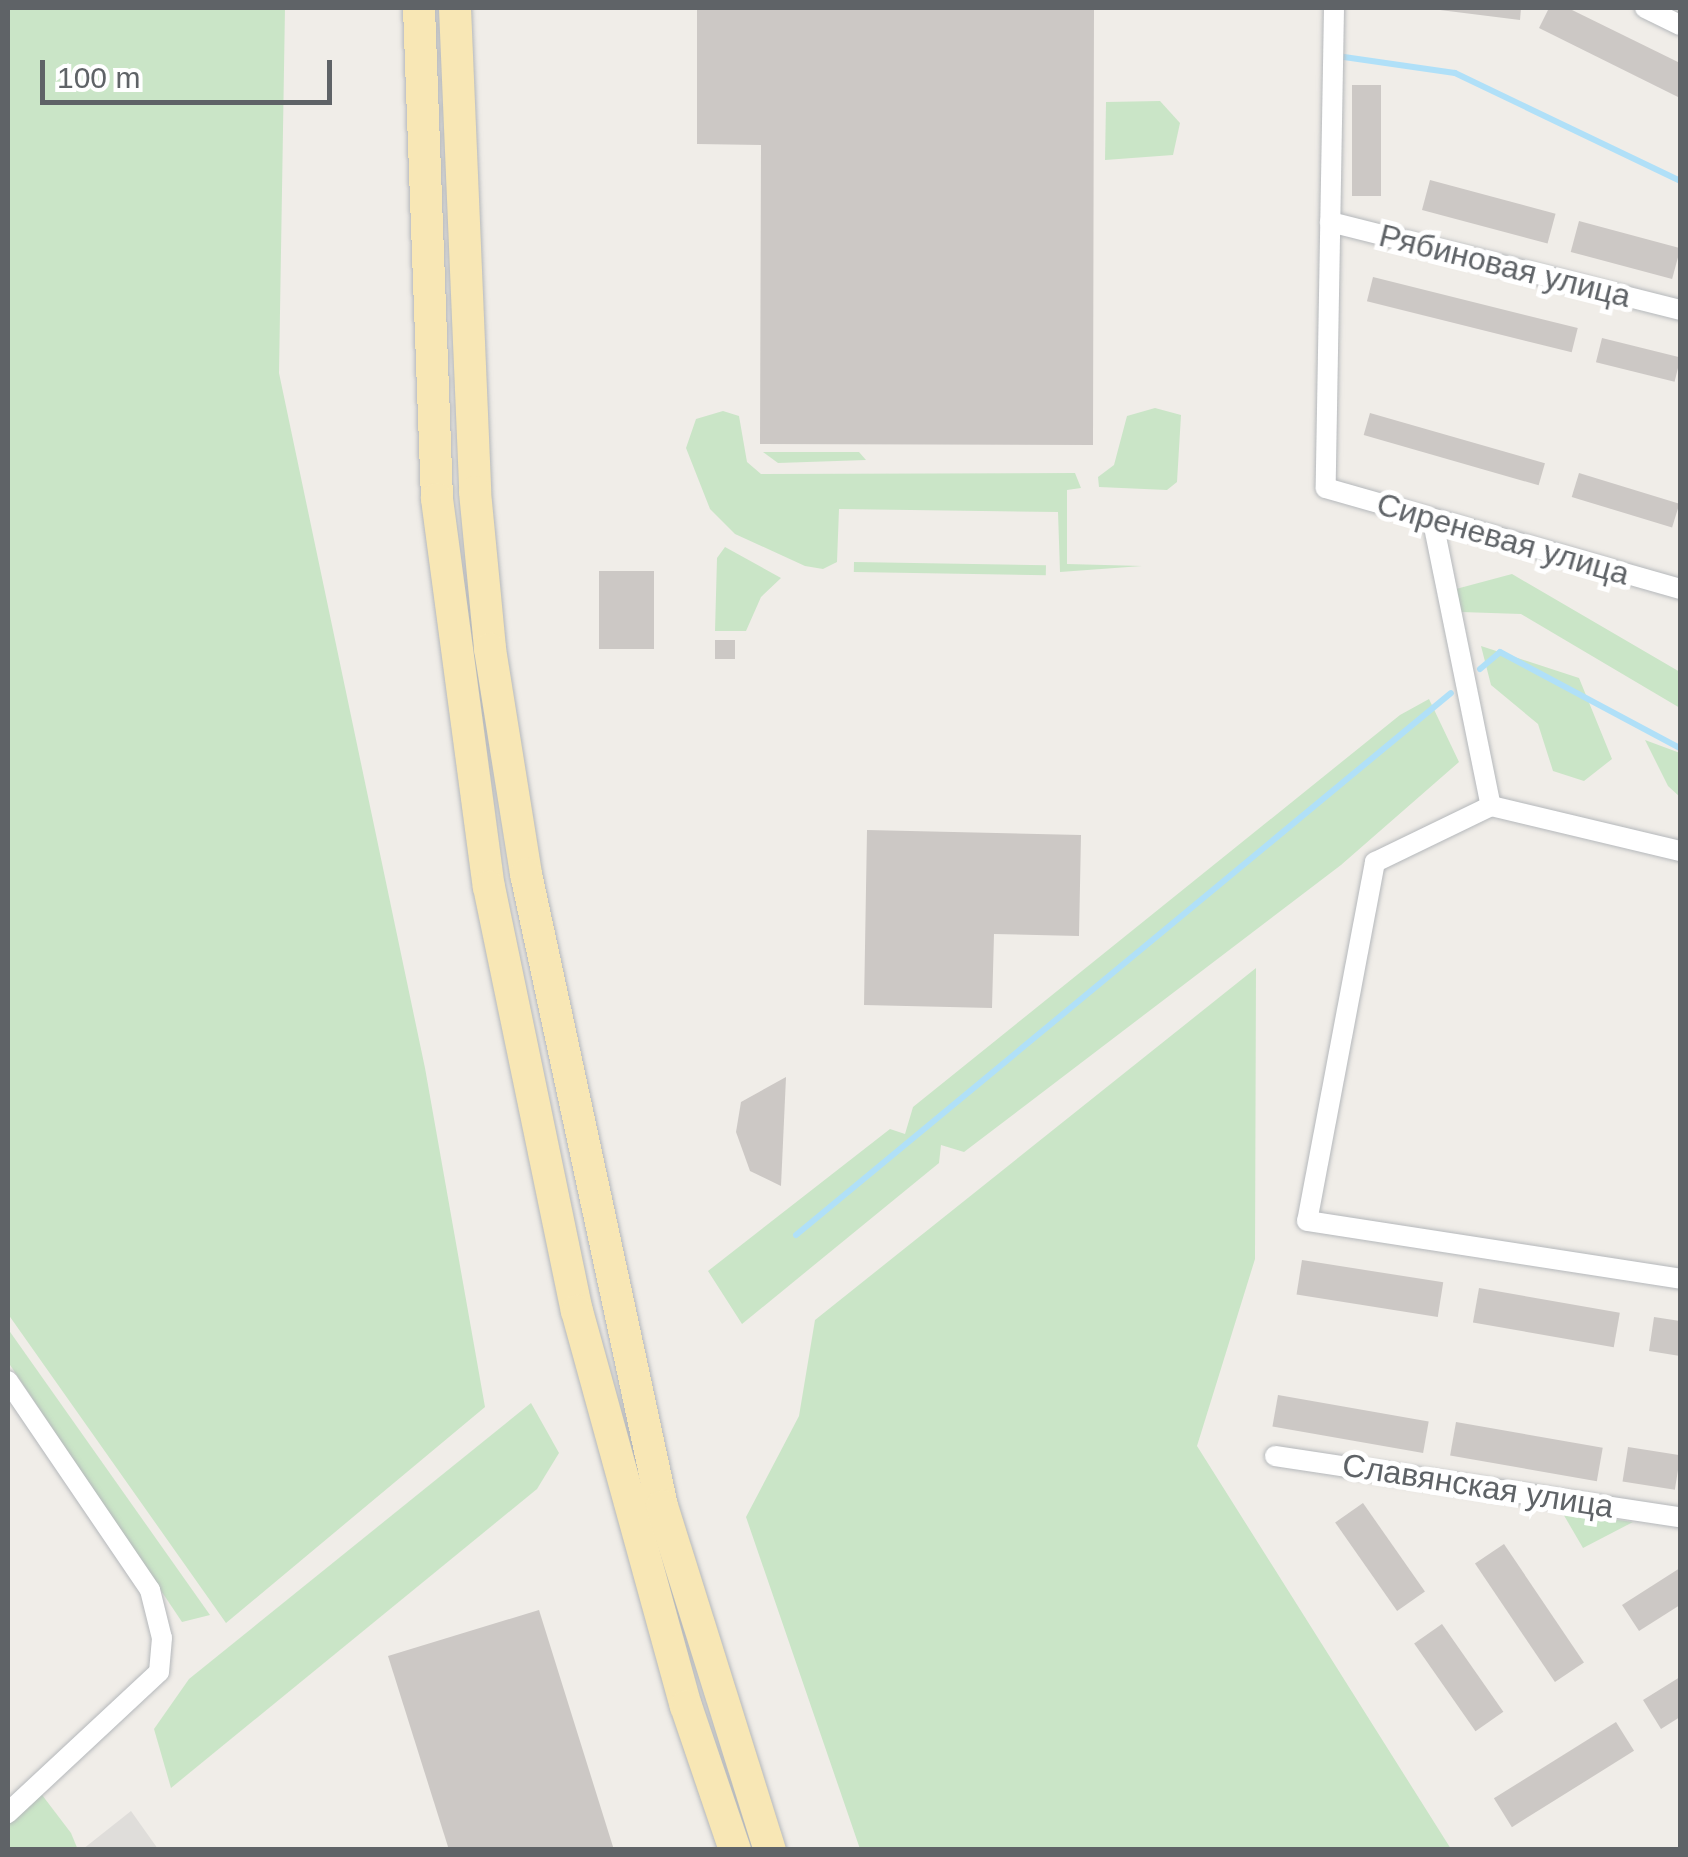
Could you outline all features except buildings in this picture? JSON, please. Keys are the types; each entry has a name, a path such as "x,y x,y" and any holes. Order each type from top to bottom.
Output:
{"main road":[{"path":"420,8 437,500 489,886 577,1310 686,1706 735,1850"},
{"path":"455,8 465,322 490,649 573,1107 662,1506 770,1850"},
{"path":"534,1112 573,1107"}],"street":[{"path":"1330,222 1334,8"},
{"path":"1645,8 1680,24"},
{"name":"Рябиновая улица","path":"1330,222 1680,310"},
{"name":"Сиреневая улица","path":"1330,222 1326,488 1433,522 1680,589"},
{"path":"1433,522 1491,806"},
{"path":"1680,852 1491,806 1375,862 1306,1221 1680,1279"},
{"path":"8,1381 150,1590 162,1638 159,1672 8,1813"},
{"name":"Славянская улица","path":"1275,1456 1680,1517"}],"shaded area":[{"path":"131,1811 158,1849 83,1849"}],"green space":[{"path":"8,8 285,8 279,373 425,1068 485,1407 226,1623 8,1314"},
{"path":"1160,101 1180,123 1173,155 1105,160 1106,102"},
{"path":"1155,408 1181,415 1177,482 1167,490 1099,487 1098,477 1114,465 1127,416"},
{"path":"723,411 739,416 747,462 761,474 1075,473 1081,488 1067,490 1067,564 1142,566 1060,572 1058,512 839,509 837,562 823,569 805,566 735,534 710,509 686,448 696,419"},
{"path":"763,452 859,452 866,460 778,463"},
{"path":"725,547 781,578 761,597 746,631 715,631 717,558"},
{"path":"854,562 1046,565 1046,575 854,572"},
{"path":"1512,574 1680,672 1680,708 1521,614 1461,612 1456,589"},
{"path":"1481,646 1579,678 1612,759 1584,781 1553,771 1538,724 1491,685"},
{"path":"1429,699 1459,762 1341,865 964,1152 941,1145 939,1163 742,1324 708,1271 890,1129 905,1134 913,1107 1400,715"},
{"path":"1645,740 1680,753 1680,797 1668,786"},
{"path":"1256,968 1255,1259 1197,1446 1451,1849 860,1849 746,1517 799,1416 815,1320"},
{"path":"8,1329 210,1615 182,1622 8,1362"},
{"path":"531,1403 559,1453 537,1489 171,1788 154,1729 189,1679"},
{"path":"1562,1512 1633,1522 1583,1548"},
{"path":"36,1787 71,1833 78,1850 8,1850 8,1814"}],"waterway":[{"path":"1344,57 1455,73 1680,181"},
{"path":"1480,669 1500,652 1680,748"},
{"path":"796,1235 1451,693"}]}
